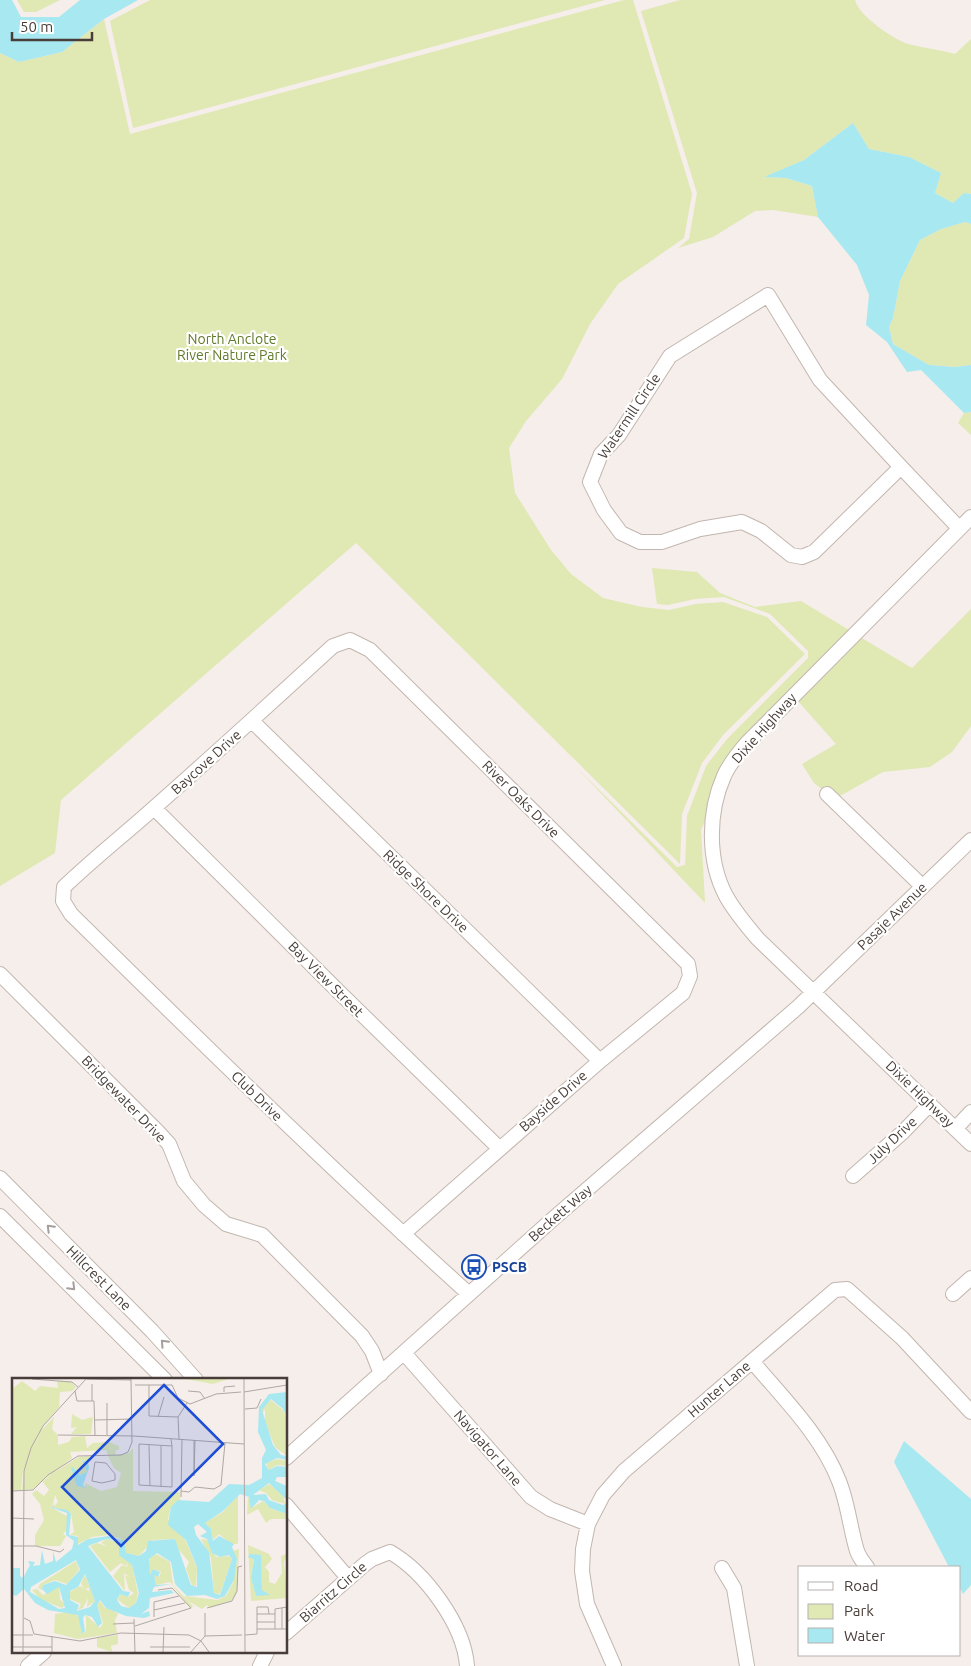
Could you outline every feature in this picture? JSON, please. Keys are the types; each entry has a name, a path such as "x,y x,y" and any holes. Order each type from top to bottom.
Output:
{"street":[{"name":"Watermill Circle","path":"902,467 814,552 802,557 791,555 761,532 742,522 700,529 662,542 640,542 621,533 604,510 590,482 601,454 618,435 670,356 768,295 820,380 960,528"},
{"name":"Dixie Highway","path":"971,516 758,731 732,761 717,794 712,830 714,862 725,894 740,918 971,1144"},
{"name":"Baycove Drive","path":"64,887 252,721 333,646 350,640"},
{"name":"River Oaks Drive","path":"350,640 370,650 688,964"},
{"name":"Ridge Shore Drive","path":"252,721 600,1061"},
{"path":"828,794 922,886"},
{"name":"Bay View Street","path":"154,808 499,1148"},
{"name":"Pasaje Avenue","path":"814,992 971,840"},
{"name":"Club Drive","path":"64,887 64,901 70,914 240,1080 469,1294"},
{"name":"Bayside Drive","path":"403,1234 600,1061 683,993 690,976 688,964"},
{"name":"Bridgewater Drive","path":"0,974 169,1144 184,1181 204,1205 226,1224 262,1235 365,1339 372,1351 380,1374"},
{"name":"Beckett Way","path":"288,1456 554,1218 814,992"},
{"name":"July Drive","path":"853,1176 903,1132 930,1104"},
{"path":"955,1129 971,1112"},
{"name":"Hillcrest Lane","path":"0,1178 152,1331 194,1378"},
{"name":"Hillcrest Lane","path":"0,1216 163,1378"},
{"path":"953,1294 971,1278"},
{"name":"Hunter Lane","path":"614,1666 587,1604 582,1571 583,1549 588,1524 603,1495 624,1471 835,1290 847,1289 902,1338 971,1412"},
{"name":"Navigator Lane","path":"404,1353 531,1497 550,1509 588,1524"},
{"path":"752,1360 810,1429 827,1456 839,1481 850,1518 857,1553 866,1566"},
{"path":"288,1507 348,1578"},
{"name":"Biarritz Circle","path":"288,1631 372,1559 390,1552 402,1559 420,1577 451,1617 466,1654 467,1666"},
{"path":"722,1568 734,1588 747,1666"},
{"path":"28,1666 42,1654"},
{"path":"260,1666 266,1654"}],"green space":[{"path":"17,0 60,0 36,12 24,12"},
{"path":"150,0 605,0 133,128 110,21"},
{"name":"North Anclote River Nature Park","path":"624,0 633,0 692,194 684,238 618,284 590,324 562,379 526,421 509,448 515,493 551,550 571,574 603,598 642,607 669,610 696,604 723,602 767,617 805,654 723,735 702,763 682,814 680,864 356,543 61,800 55,853 0,886 0,53 19,62 62,52 104,19 130,134"},
{"path":"680,0 855,0 869,19 902,42 955,54 971,39 971,194 964,193 953,203 935,193 941,173 909,157 869,149 853,123 804,160 765,177 786,178 812,186 818,217 773,210 755,211 713,237 678,248 689,239 697,193 641,11"},
{"path":"965,222 971,224 971,365 955,367 929,365 893,344 889,327 893,318 900,281 920,240 941,229"},
{"path":"971,412 971,435 958,423 964,413"},
{"path":"652,568 697,572 720,593 755,607 801,601 849,630 741,740 701,830 705,903 576,767 677,867 685,865 687,816 706,766 727,739 808,658 808,651 770,614 724,597 695,599 668,605 657,604"},
{"path":"971,609 971,726 952,752 930,767 883,772 838,797 827,786 823,790 814,783 802,764 836,744 797,700 860,637 912,668"}],"water":[{"path":"0,0 12,0 21,17 59,17 80,0 138,0 104,19 62,52 19,62 0,53"},
{"path":"853,123 869,149 909,157 941,173 935,193 953,203 964,193 971,194 971,224 965,222 941,229 920,240 900,281 893,318 889,327 893,344 929,365 955,367 971,365 971,412 964,413 921,370 907,372 887,342 866,325 869,295 857,265 818,217 812,186 786,178 764,177 804,160"},
{"path":"904,1441 971,1499 971,1585 963,1594 961,1590 961,1566 948,1566 894,1462"}],"place":[{"name":"PSCB","path":"474,1267"}]}
